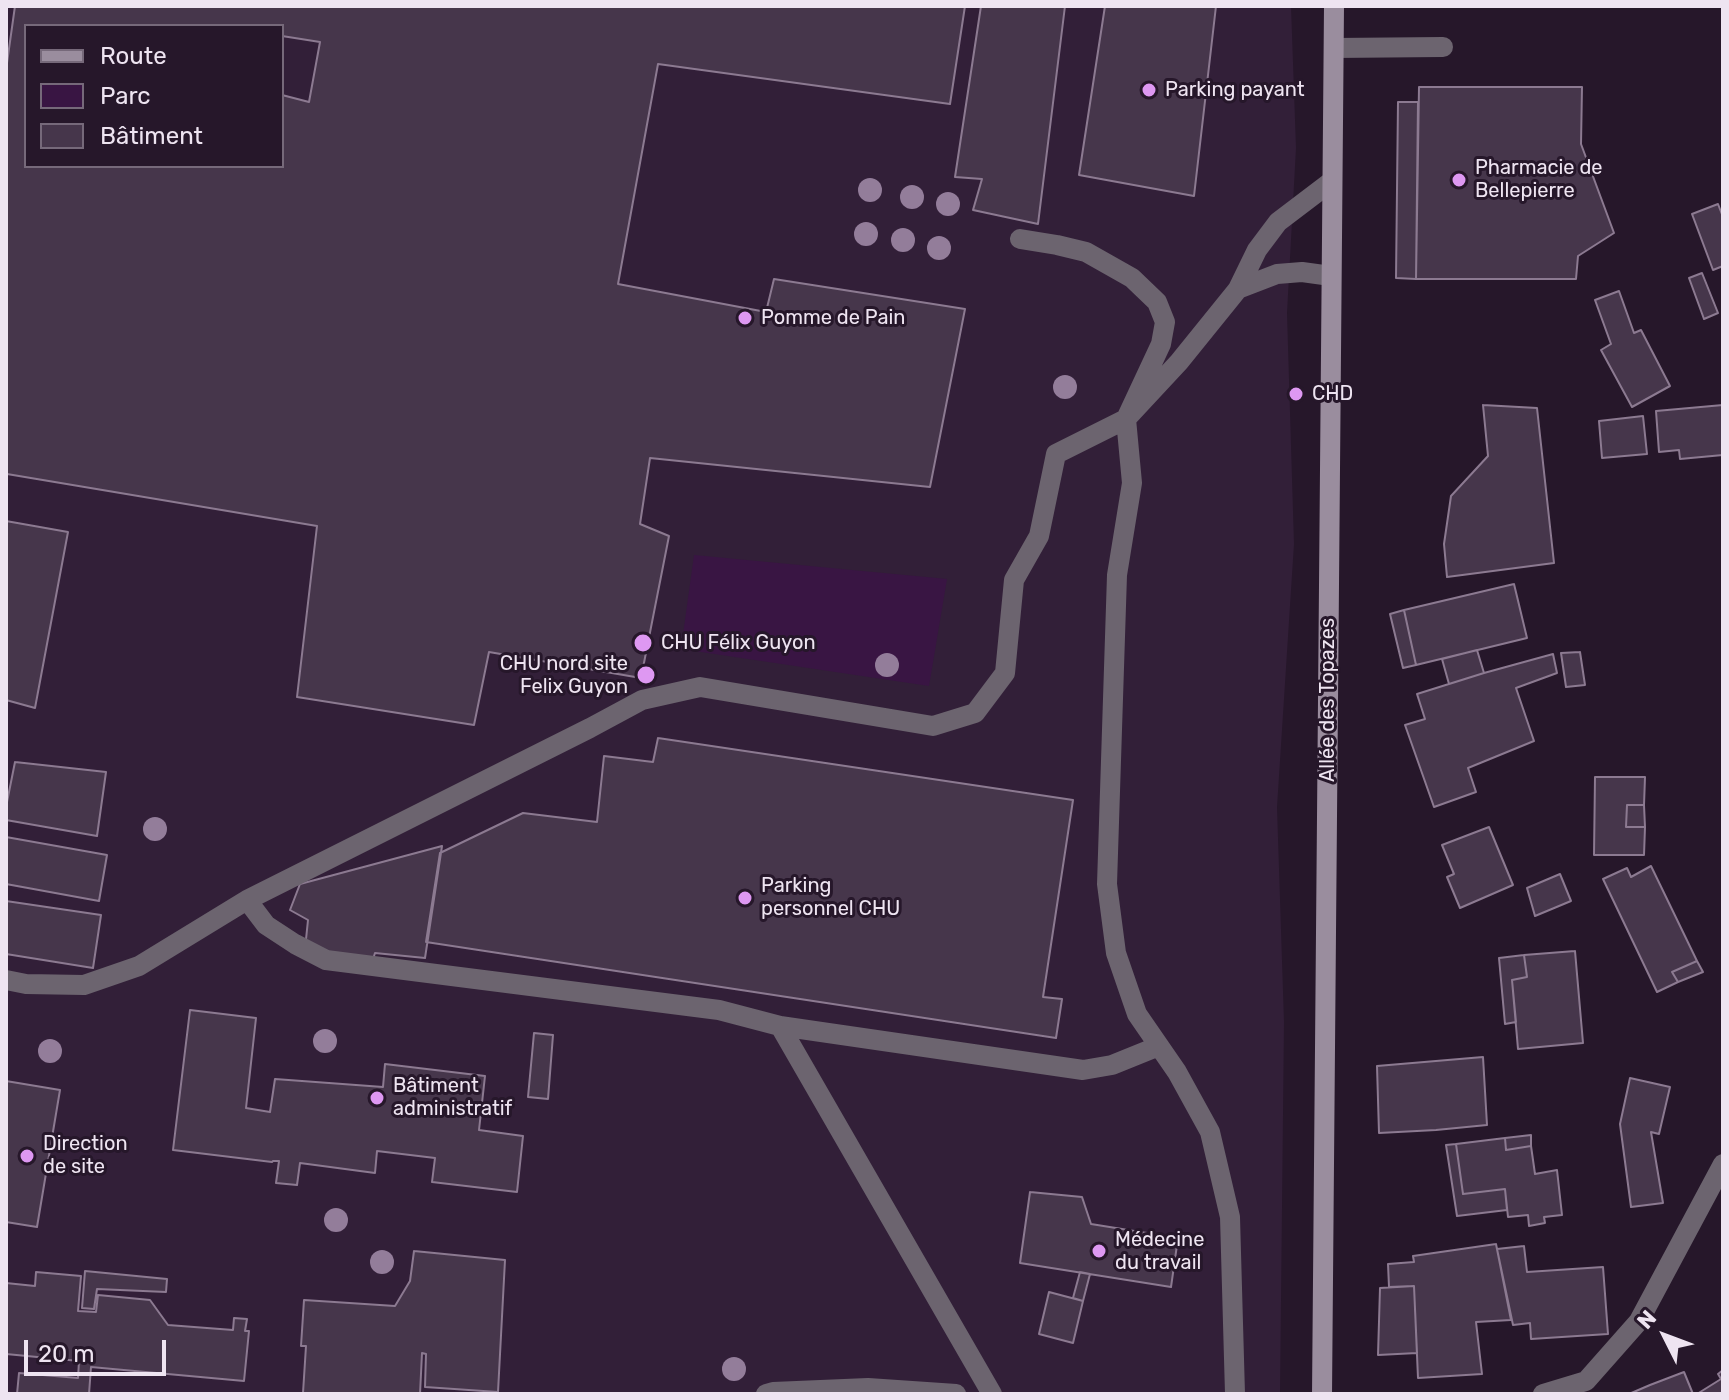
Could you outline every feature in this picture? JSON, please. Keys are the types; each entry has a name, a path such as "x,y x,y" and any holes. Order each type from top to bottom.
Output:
{"main road":[{"name":"Allée des Topazes","path":"1322,1394 1334,6"}],"street":[{"path":"1334,48 1443,47"},
{"path":"6,980 26,984 84,985 139,966 247,900 642,700 700,687 933,726 975,713 1005,673 1014,580 1039,536 1056,454 1126,419 1179,362 1238,289 1257,250 1278,222 1332,181"},
{"path":"1020,239 1086,252 1132,278 1157,302 1165,322 1161,344 1126,419 1132,483 1117,575 1107,884 1116,953 1137,1014 1177,1072 1210,1132 1230,1217 1235,1394"},
{"path":"1238,289 1277,274 1302,272 1331,276"},
{"path":"247,900 266,925 326,960 719,1010 780,1026 1083,1070 1112,1065 1159,1046"},
{"path":"780,1026 992,1394"},
{"path":"1543,1394 1586,1381 1639,1321 1723,1164"},
{"path":"766,1394 868,1388 956,1394"}],"shaded area":[{"name":"CHU Félix Guyon","path":"6,6 1291,6 1296,148 1287,313 1294,544 1277,807 1284,1022 1280,1394 6,1394"}],"green space":[{"path":"694,555 947,579 929,686 681,649"}],"building":[{"path":"15,6 965,6 950,104 658,64 618,284 766,312 774,279 965,309 930,487 650,458 640,524 669,536 641,678 489,652 474,725 297,697 317,526 7,474 6,479 6,70"},
{"path":"981,6 1065,6 1038,224 973,210 982,179 955,177"},
{"name":"Parking payant","path":"1105,6 1216,6 1194,196 1079,175"},
{"path":"284,36 320,42 309,102 284,96"},
{"path":"1419,87 1582,87 1581,144 1614,233 1578,256 1576,279 1416,279"},
{"path":"1398,102 1418,102 1416,279 1396,278"},
{"path":"1718,204 1723,217 1723,266 1713,270 1692,214"},
{"path":"1702,273 1718,313 1704,319 1689,278"},
{"path":"1619,291 1634,333 1641,330 1670,386 1632,407 1601,350 1611,344 1595,300"},
{"path":"1483,405 1537,408 1554,563 1447,577 1444,544 1451,496 1488,456"},
{"path":"1723,405 1723,455 1680,459 1679,450 1659,452 1656,411"},
{"path":"1643,416 1647,454 1602,458 1599,421"},
{"path":"6,521 68,532 35,708 6,700"},
{"path":"1514,584 1527,638 1416,665 1404,610"},
{"path":"1404,610 1416,665 1403,668 1390,614"},
{"path":"1477,650 1484,673 1449,684 1442,659"},
{"path":"1580,652 1585,685 1566,687 1561,653"},
{"path":"1553,654 1557,673 1516,688 1534,741 1468,768 1476,792 1434,807 1405,725 1425,719 1417,694"},
{"name":"Parking personnel CHU","path":"658,738 1073,800 1043,997 1062,999 1056,1038 426,942 440,853 523,813 597,822 604,756 653,762"},
{"path":"15,762 106,772 97,836 6,820"},
{"path":"1595,777 1645,777 1644,805 1627,805 1626,827 1645,827 1644,855 1594,855"},
{"path":"1627,805 1644,805 1645,827 1626,827"},
{"path":"1489,827 1513,885 1460,908 1447,877 1454,874 1442,845"},
{"path":"6,837 107,855 99,901 6,884"},
{"path":"442,846 425,958 375,953 372,962 305,949 308,920 290,910 300,884"},
{"path":"1651,866 1697,961 1672,972 1678,982 1657,992 1603,879 1627,868 1631,877"},
{"path":"1560,874 1571,901 1535,916 1527,888"},
{"path":"6,901 101,915 93,968 6,954"},
{"path":"1575,951 1583,1043 1518,1049 1512,980 1527,977 1524,955"},
{"path":"1524,955 1527,977 1512,980 1516,1022 1505,1024 1499,958"},
{"path":"1697,961 1703,972 1678,982 1672,972"},
{"name":"Bâtiment administratif","path":"190,1010 256,1018 246,1108 270,1112 275,1079 383,1087 385,1064 485,1076 479,1130 523,1136 517,1192 432,1182 435,1158 377,1151 375,1173 300,1163 297,1185 276,1183 279,1161 173,1150"},
{"path":"534,1033 553,1035 548,1099 528,1097"},
{"path":"1483,1057 1487,1125 1379,1133 1377,1066"},
{"path":"1630,1078 1670,1087 1659,1134 1651,1132 1663,1203 1631,1207 1620,1124"},
{"name":"Direction de site","path":"6,1081 60,1090 37,1227 6,1222"},
{"path":"1531,1135 1531,1146 1506,1150 1505,1138"},
{"path":"1505,1138 1506,1150 1531,1146 1535,1174 1557,1170 1562,1215 1544,1217 1545,1223 1529,1226 1528,1215 1508,1217 1505,1189 1463,1194 1456,1144"},
{"path":"1456,1144 1463,1194 1505,1189 1507,1210 1457,1216 1446,1145"},
{"name":"Médecine du travail","path":"1030,1192 1082,1197 1091,1224 1178,1238 1171,1287 1020,1263"},
{"path":"1496,1244 1511,1320 1476,1322 1482,1374 1418,1378 1414,1286 1389,1287 1388,1264 1414,1262 1413,1256"},
{"path":"1524,1246 1527,1272 1603,1267 1608,1334 1531,1339 1530,1323 1513,1325 1497,1249"},
{"path":"414,1251 505,1260 498,1392 425,1387 426,1354 422,1353 420,1394 303,1393 306,1346 301,1346 304,1300 395,1306 410,1281"},
{"path":"85,1271 167,1279 166,1292 97,1289 94,1309 82,1308"},
{"path":"36,1272 81,1276 78,1311 96,1312 98,1295 150,1300 168,1325 233,1330 234,1318 247,1319 245,1331 249,1331 244,1381 91,1367 89,1394 17,1394 19,1373 78,1378 79,1361 6,1354 6,1283 35,1286"},
{"path":"1080,1272 1090,1274 1083,1301 1073,1298"},
{"path":"1414,1286 1417,1353 1378,1355 1380,1288"},
{"path":"1049,1292 1083,1301 1073,1343 1039,1334"},
{"path":"1723,1370 1723,1394 1697,1394 1721,1379 1718,1374"},
{"path":"1684,1372 1693,1394 1629,1394 1650,1385"}],"place":[{"name":"Parking payant","path":"1149,90"},
{"name":"Pharmacie de Bellepierre","path":"1459,180"},
{"name":"Pomme de Pain","path":"745,318"},
{"name":"CHD","path":"1296,394"},
{"name":"CHU Félix Guyon","path":"643,643"},
{"name":"CHU nord site Felix Guyon","path":"646,675"},
{"name":"Parking personnel CHU","path":"745,898"},
{"name":"Bâtiment administratif","path":"377,1098"},
{"name":"Direction de site","path":"27,1156"},
{"name":"Médecine du travail","path":"1099,1251"}]}
